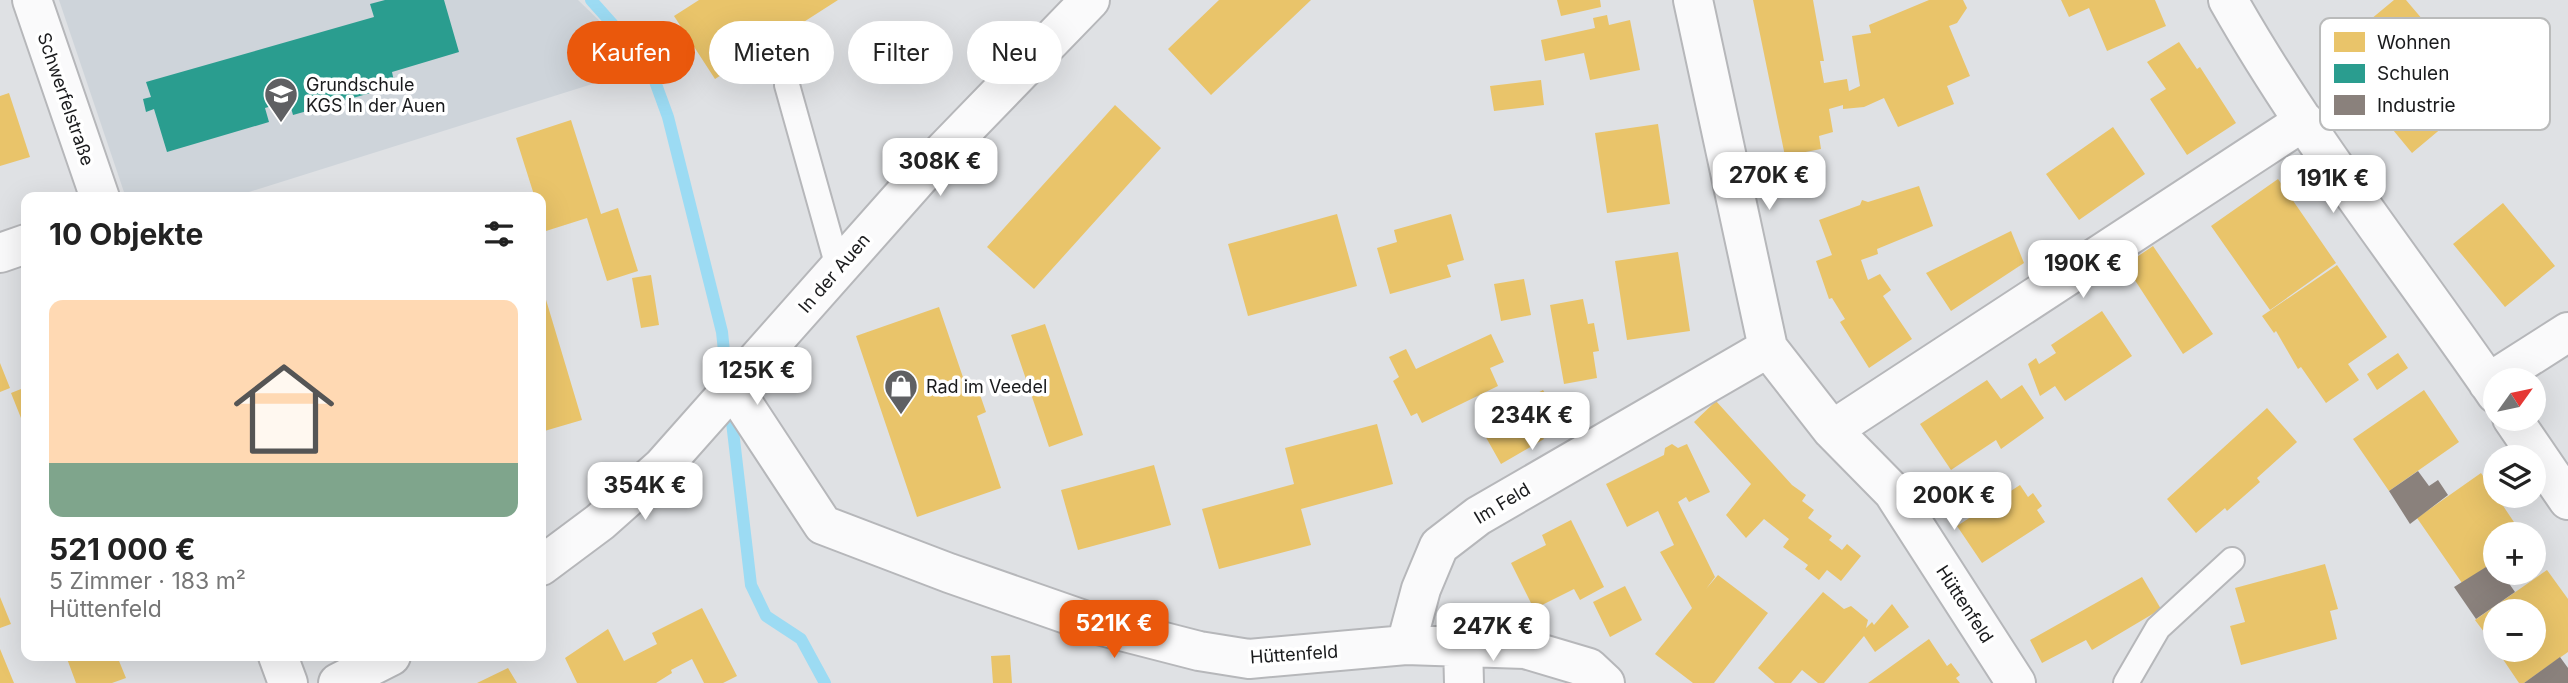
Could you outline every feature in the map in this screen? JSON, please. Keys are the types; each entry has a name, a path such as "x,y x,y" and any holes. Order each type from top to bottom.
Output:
{"street":[{"name":"Schwerfelstraße","path":"32,0 98,192"},
{"name":"In der Auen","path":"546,562 600,522 737,392 838,267 930,165 1090,0"},
{"path":"1693,0 1768,348 1832,430 2304,121"},
{"path":"2228,0 2257,52 2483,375"},
{"path":"0,253 21,246"},
{"path":"2519,368 2568,332"},
{"name":"Im Feld","path":"1406,645 1421,589 1439,546 1478,516 1768,348"},
{"name":"Hüttenfeld","path":"737,392 822,525 948,573 1098,625 1199,652 1249,659 1406,645 1525,649 1589,668 1605,683"},
{"name":"Hüttenfeld","path":"1832,430 1893,492 2016,683"},
{"path":"2521,431 2568,500"},
{"path":"1463,645 1464,683"},
{"path":"280,661 288,683"},
{"path":"338,683 381,661"}],"lane":[{"path":"787,85 838,267"},
{"path":"2126,683 2158,628 2232,560"}],"shaded area":[{"name":"Grundschule KGS In der Auen","path":"59,0 578,0 600,21 567,21 567,84 592,84 249,192 124,192"}],"building: Wohnen":[{"path":"699,0 838,0 805,21 709,21 709,70 695,48 695,21 677,21 674,16"},
{"path":"1219,0 1311,0 1211,95 1168,49"},
{"path":"1557,0 1600,0 1601,7 1561,16"},
{"path":"1753,0 1813,0 1824,61 1820,61 1824,83 1847,79 1849,91 1860,86 1852,36 1871,33 1869,25 1929,0 1963,0 1967,8 1957,23 1949,26 1970,76 1947,86 1954,104 1898,127 1884,98 1864,107 1843,109 1843,105 1829,109 1833,132 1819,136 1821,149 1785,156"},
{"path":"2061,0 2155,0 2166,26 2107,51 2089,8 2069,17"},
{"path":"2394,0 2406,0 2421,18 2372,18"},
{"path":"1607,15 1609,25 1630,20 1640,70 1590,80 1584,53 1545,61 1541,40 1595,28 1593,18"},
{"path":"2179,42 2197,69 2200,67 2236,123 2187,155 2150,99 2166,89 2147,62"},
{"path":"1541,80 1544,105 1494,111 1490,86"},
{"path":"9,93 30,157 0,166 0,96"},
{"path":"1115,105 1161,148 1034,289 987,247"},
{"path":"571,120 601,214 618,208 638,271 607,281 587,218 546,231 546,192 533,192 516,138"},
{"path":"1658,124 1670,204 1607,213 1595,133"},
{"path":"2113,127 2145,174 2079,220 2046,174"},
{"path":"2393,130 2439,130 2412,153"},
{"path":"2278,179 2336,263 2270,310 2211,226"},
{"path":"1919,186 1933,226 1877,249 1878,254 1861,260 1868,280 1880,274 1891,290 1883,296 1912,339 1869,368 1840,322 1845,319 1832,298 1829,299 1816,261 1832,255 1819,220 1860,205 1862,200 1868,202"},
{"path":"2503,203 2555,266 2505,307 2453,244"},
{"path":"1337,214 1357,286 1248,316 1228,244"},
{"path":"1451,214 1464,260 1447,265 1451,277 1390,294 1377,248 1397,242 1394,230"},
{"path":"2011,231 2024,263 1951,311 1926,273"},
{"path":"2153,246 2213,334 2183,354 2125,265"},
{"path":"1678,252 1690,331 1627,340 1615,261"},
{"path":"2337,265 2387,337 2348,364 2359,380 2326,403 2301,367 2298,369 2276,331 2274,333 2262,316"},
{"path":"651,275 659,325 641,328 632,278"},
{"path":"1524,279 1531,315 1501,321 1494,284"},
{"path":"1583,299 1588,324 1594,323 1599,351 1593,352 1597,378 1564,384 1550,305"},
{"path":"546,300 582,420 546,431"},
{"path":"939,307 967,389 977,386 986,412 977,416 1001,488 917,517 856,336"},
{"path":"2102,311 2132,356 2065,401 2055,386 2040,396 2028,364 2036,358 2039,364 2056,353 2051,345"},
{"path":"1045,324 1083,435 1049,447 1011,335"},
{"path":"1491,334 1504,362 1490,368 1498,386 1422,423 1417,413 1411,416 1393,381 1399,377 1389,357 1406,349 1416,369"},
{"path":"2398,353 2408,368 2377,390 2367,374"},
{"path":"0,363 10,388 0,392"},
{"path":"1987,380 2001,399 2022,385 2044,418 2001,449 1996,440 1951,470 1920,424"},
{"path":"21,389 21,418 11,393"},
{"path":"1543,390 1554,408 1532,421 1544,439 1501,464 1479,425"},
{"path":"2424,390 2459,442 2389,491 2353,439"},
{"path":"1716,401 1792,485 1806,495 1802,501 1814,510 1808,518 1832,536 1829,540 1842,550 1847,544 1861,556 1841,581 1827,570 1819,580 1805,569 1808,565 1783,547 1789,539 1764,519 1746,538 1726,515 1751,484 1694,422"},
{"path":"2267,408 2297,442 2257,478 2260,482 2227,511 2225,508 2196,533 2167,499"},
{"path":"1377,424 1393,484 1301,509 1311,545 1219,569 1202,509 1294,484 1285,448"},
{"path":"1672,444 1678,448 1687,444 1710,492 1689,502 1686,497 1678,502 1715,577 1706,589 1718,575 1768,613 1714,683 1693,683 1655,654 1692,608 1660,552 1674,545 1658,511 1627,527 1606,484 1664,455 1665,448"},
{"path":"1154,465 1171,525 1078,550 1061,490"},
{"path":"2481,473 2483,508 2505,508 2514,522 2483,522 2483,569 2462,583 2417,518"},
{"path":"2020,485 2028,497 2033,493 2042,506 2037,510 2045,522 1982,563 1957,526"},
{"path":"1571,520 1604,587 1580,600 1574,589 1534,609 1511,563 1546,545 1542,535"},
{"path":"2325,564 2338,609 2330,611 2337,639 2241,665 2230,626 2245,622 2235,588"},
{"path":"2546,571 2568,599 2568,652 2524,683 2519,683 2505,662 2546,662 2546,599 2505,599 2525,585 2546,585"},
{"path":"2142,577 2161,609 2092,650 2086,640 2042,663 2030,640"},
{"path":"1625,586 1642,620 1610,637 1593,602"},
{"path":"1823,592 1844,609 1851,606 1868,620 1866,628 1872,622 1874,625 1892,604 1909,627 1875,652 1864,636 1824,683 1818,683 1802,670 1791,683 1775,683 1758,668"},
{"path":"0,597 11,624 0,628"},
{"path":"702,608 737,676 723,683 704,683 692,659 671,670 672,673 656,683 577,683 565,658 608,629 624,661 657,644 652,633"},
{"path":"2483,614 2483,631 2475,620"},
{"path":"1929,639 1947,666 1951,663 1960,675 1956,678 1960,683 1868,683"},
{"path":"0,649 14,683 0,683"},
{"path":"1010,655 1012,683 993,683 991,656"},
{"path":"68,661 119,661 126,678 112,683 76,683"},
{"path":"508,668 517,683 477,683"}],"building: Schulen":[{"path":"385,0 444,0 459,52 392,72 395,86 293,115 289,101 265,108 269,122 167,152 154,109 146,112 143,99 151,97 146,82 374,17 370,4"}],"building: Industrie":[{"path":"2418,471 2429,486 2438,480 2448,495 2410,524 2389,491"},
{"path":"2483,569 2483,585 2510,585 2515,592 2505,599 2483,599 2483,614 2476,619 2454,587"},
{"path":"2560,657 2568,668 2568,683 2524,683"}],"waterway":[{"path":"591,0 649,65 668,117 722,332 727,380"},
{"path":"730,405 751,585 766,616 801,639 825,683"}],"place":[{"name":"Grundschule KGS In der Auen","path":"281,124"},
{"name":"Rad im Veedel","path":"901,416"}]}
